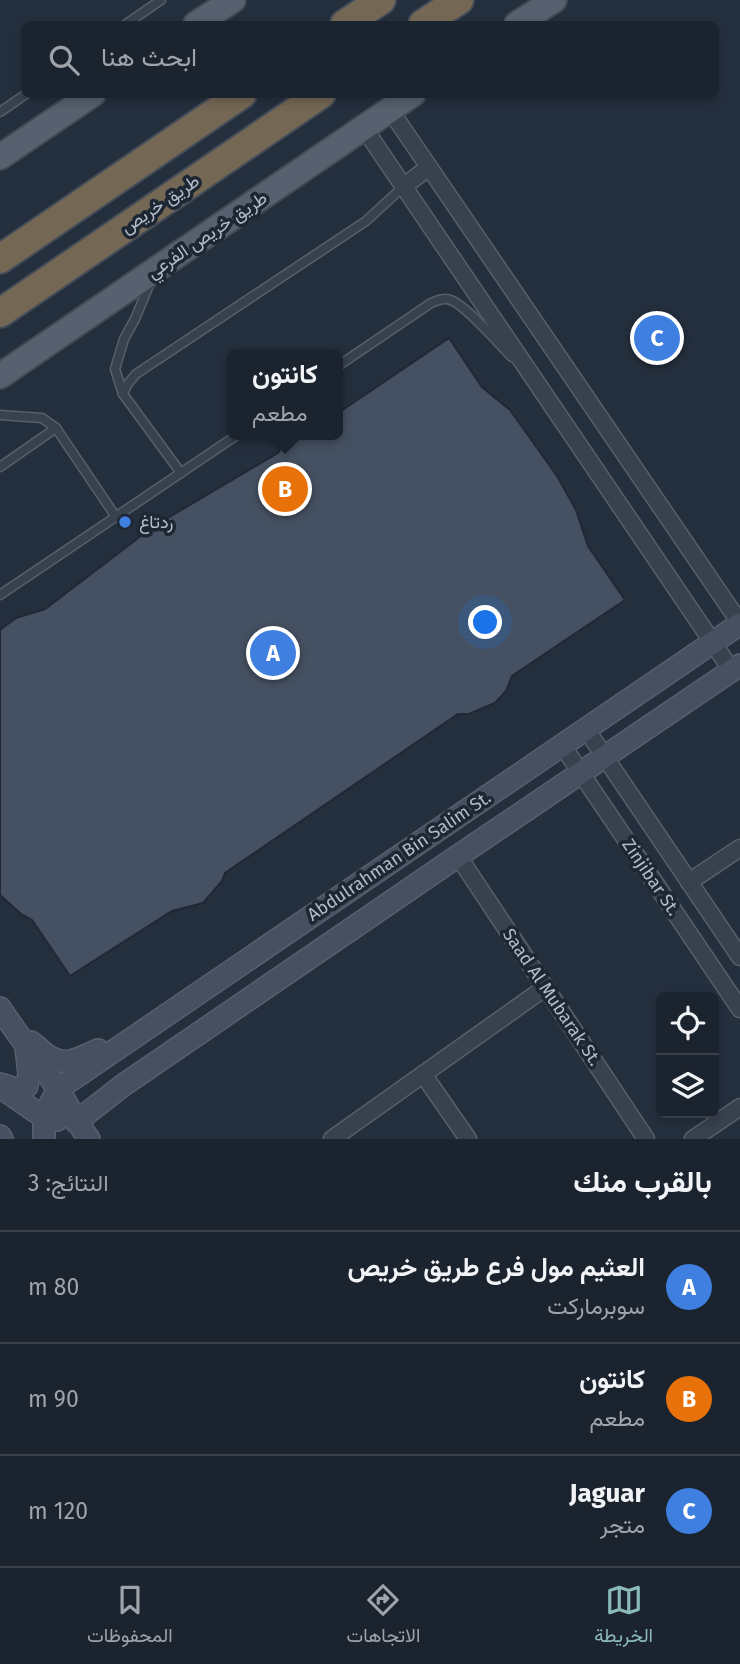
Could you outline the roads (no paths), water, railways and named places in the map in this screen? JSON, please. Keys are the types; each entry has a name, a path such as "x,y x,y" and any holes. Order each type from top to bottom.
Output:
{"highway":[{"path":"350,21 381,0"},
{"path":"428,21 459,0"},
{"path":"0,259 236,98"},
{"name":"طريق خريص","path":"0,313 315,98"}],"main road":[{"path":"522,21 554,0"},
{"path":"0,157 87,98"},
{"name":"طريق خريص الفرعي","path":"0,376 407,98"}],"street":[{"path":"390,110 740,623"},
{"path":"364,128 712,642 736,668"},
{"path":"403,187 429,167"},
{"name":"Abdulrahman Bin Salim St.","path":"58,1089 740,623"},
{"name":"Abdulrahman Bin Salim St.","path":"83,1131 122,1086 736,668"},
{"name":"Zinjibar St.","path":"586,729 740,957"},
{"name":"Zinjibar St.","path":"562,745 740,1009"},
{"path":"689,882 740,848"},
{"name":"Saad Al Mubarak St.","path":"458,856 646,1139"},
{"path":"332,1139 546,987"},
{"path":"0,1008 58,1089 83,1131"},
{"path":"22,1042 34,1043 47,1055 63,1063 130,1040"},
{"path":"0,1086 16,1089 27,1086 29,1074 22,1042"},
{"path":"88,1068 81,1085 88,1096 110,1095 122,1086"},
{"path":"423,1074 468,1139"},
{"path":"0,1086 36,1112 83,1131"},
{"path":"44,1139 44,1116 58,1089"},
{"path":"693,1139 740,1107"}],"lane":[{"path":"130,21 162,0"},
{"path":"0,112 21,97"},
{"path":"123,394 136,374 366,220 403,187"},
{"path":"156,269 118,353 115,369 123,394 181,473"},
{"path":"343,363 441,299 452,300 467,312 535,380"},
{"path":"0,415 42,418 56,428 116,517"},
{"path":"0,467 56,428"},
{"path":"0,596 230,440"}],"place":[{"name":"Jaguar","path":"657,338"},
{"name":"كانتون","path":"285,489"},
{"name":"ردتاغ","path":"125,522"},
{"name":"العثيم مول فرع طريق خريص","path":"273,653"}]}
